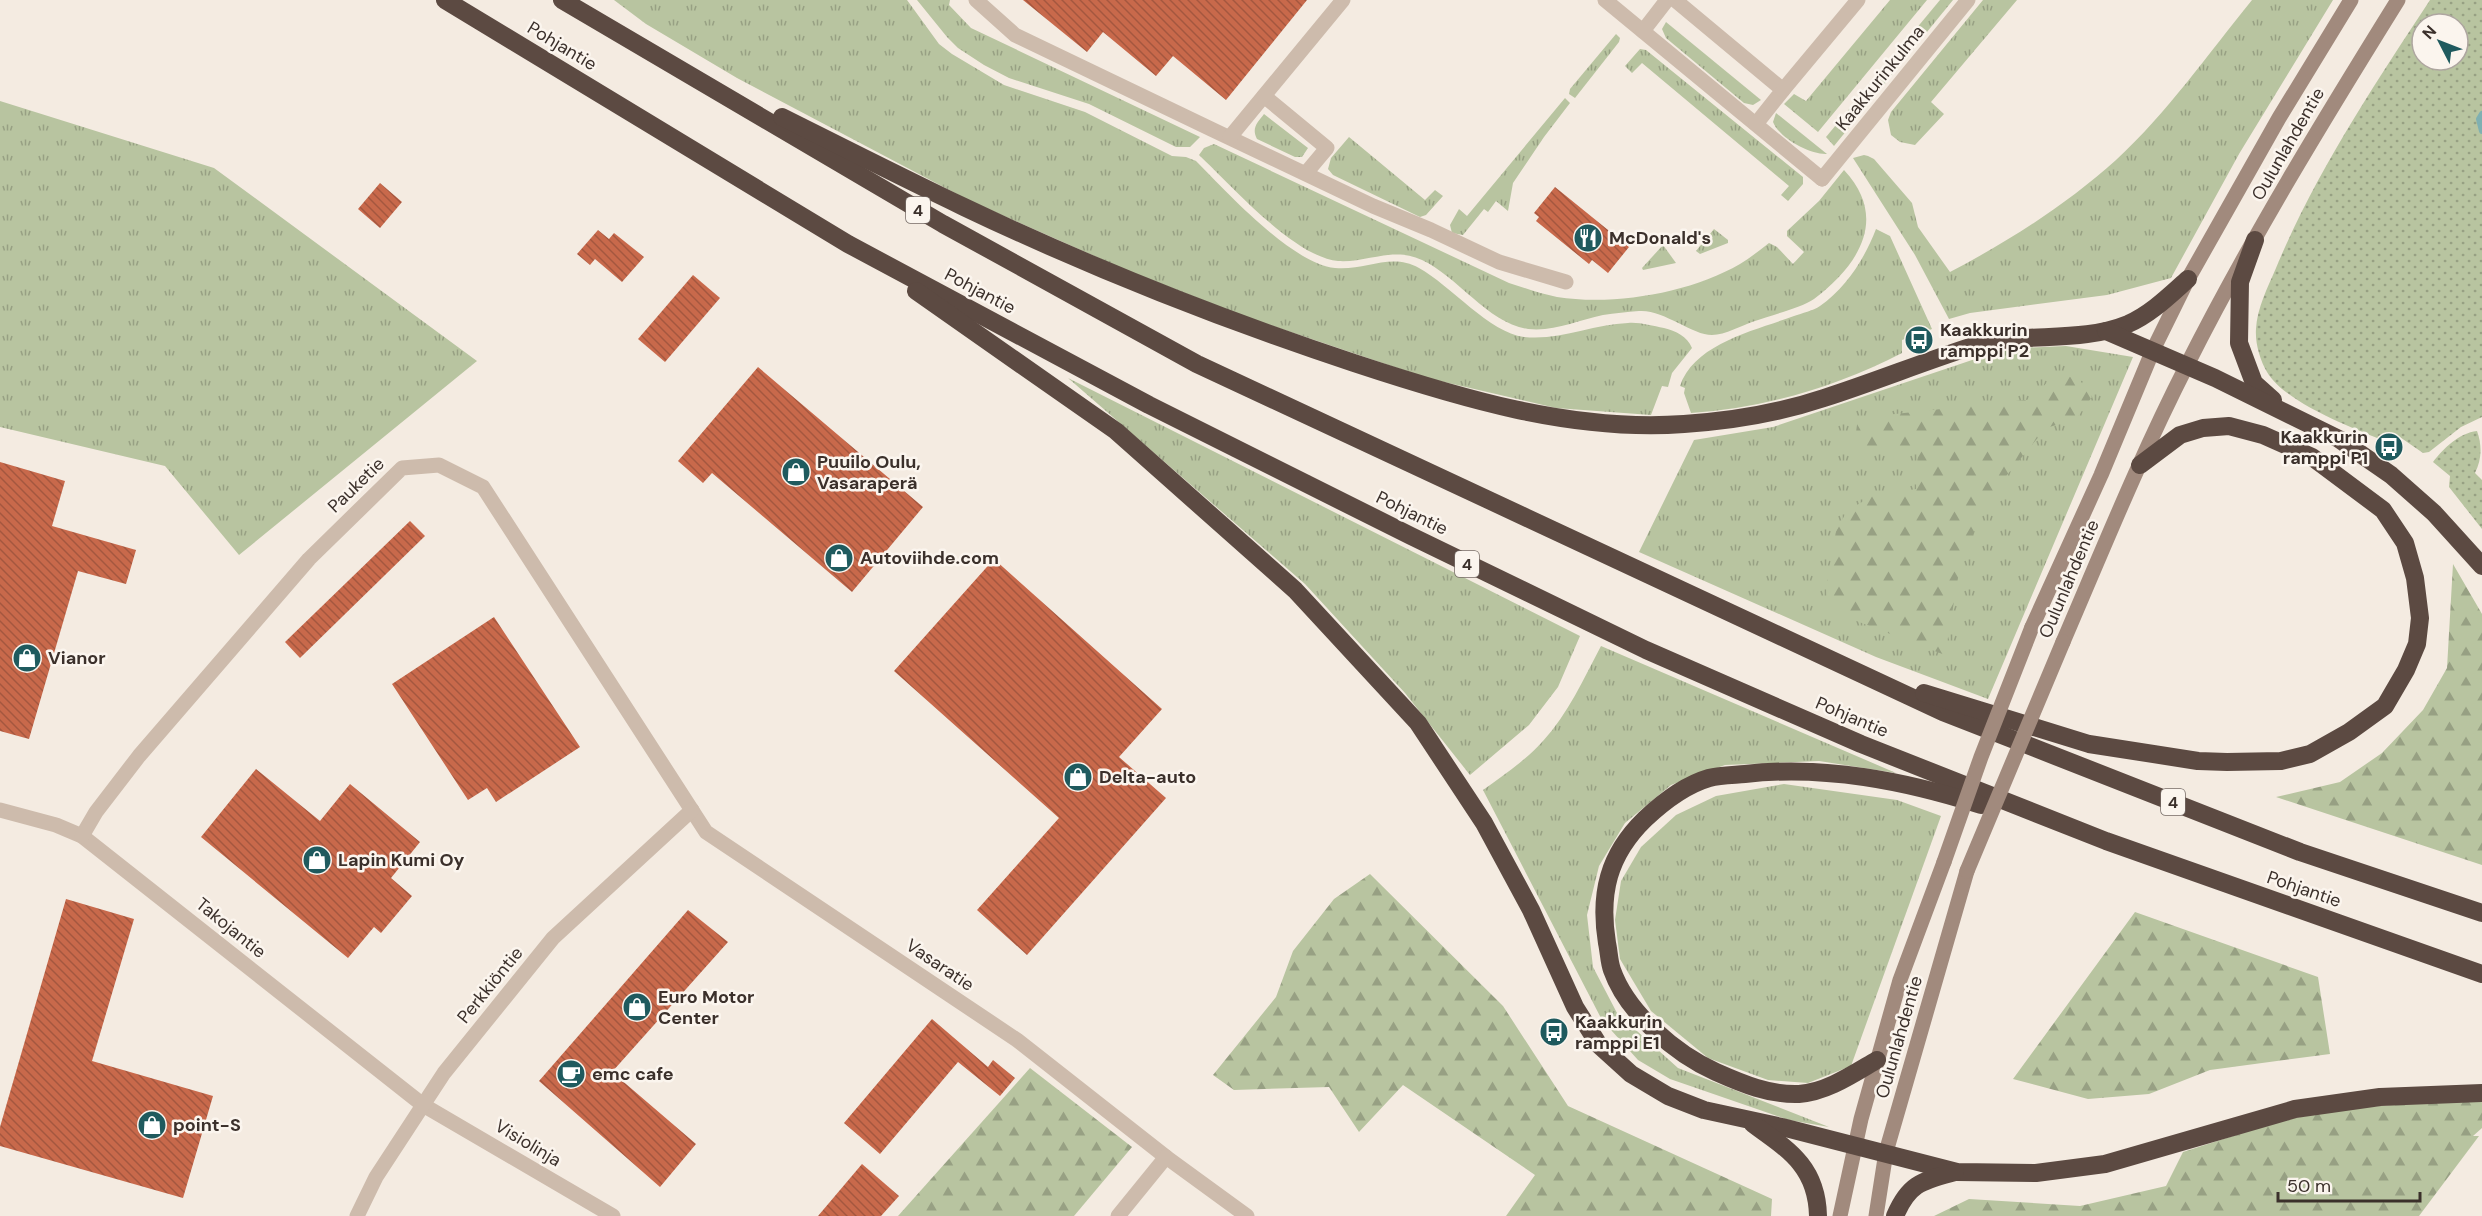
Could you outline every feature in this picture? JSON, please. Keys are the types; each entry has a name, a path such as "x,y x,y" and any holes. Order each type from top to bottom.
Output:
{"highway":[{"name":"Pohjantie","path":"445,0 848,244 1149,405 1422,542 1646,650 1861,744 2106,841 2482,974"},
{"name":"Pohjantie","path":"562,0 943,224 1197,364 1943,712 2300,852 2482,913"},
{"path":"643,48 966,208 1124,277 1243,324 1427,387 1552,417 1646,425 1722,420 1769,413 1822,399 1981,344 2011,338 2106,332 2132,322 2148,312 2188,279"},
{"path":"2255,240 2240,282 2239,343 2254,382 2285,411"},
{"path":"848,244 1116,431 1295,590 1418,723 1484,823 1531,910 1575,1007 1599,1045 1631,1074 1668,1096 1704,1110 1886,1152 1958,1172"},
{"path":"2106,332 2186,365 2339,439 2391,475 2434,513 2482,566"},
{"path":"1870,676 2089,744 2198,761 2281,761 2310,754 2349,732 2385,706 2406,670 2416,644 2420,618 2415,578 2405,543 2383,510 2312,457 2263,435 2229,426 2203,428 2180,435 2140,465"},
{"path":"1877,1060 1836,1084 1800,1094 1756,1089 1702,1066 1648,1025 1630,1002 1612,970 1604,926 1604,890 1614,862 1631,833 1654,810 1685,788 1710,778 1767,772 1802,772 1884,779 1937,791 2106,841"},
{"path":"1895,1216 1902,1200 1921,1181 1958,1172 2036,1173 2105,1164 2295,1109 2380,1097 2482,1093"},
{"path":"1749,1121 1793,1152 1807,1170 1817,1199 1818,1216"}],"main road":[{"name":"Oulunlahdentie","path":"1840,1216 1854,1146 1900,980 1981,757 2032,627 2101,475 2153,350 2188,279 2279,118 2350,0"},
{"name":"Oulunlahdentie","path":"1876,1216 1886,1152 1967,871 2063,642 2186,365 2330,108 2398,0"}],"street":[{"path":"976,0 1015,35 1373,206 1500,262 1566,282"},
{"path":"1230,137 1342,0"},
{"path":"1643,31 1668,0"},
{"path":"1675,0 1784,90"},
{"path":"1613,2 1643,31 1756,124 1858,0"},
{"name":"Kaakkurinkulma","path":"1756,124 1822,179 1968,0"},
{"path":"1264,96 1327,148 1306,173"},
{"name":"Pauketie","path":"82,836 96,812 139,756 309,559 402,468 439,465 483,487 692,810"},
{"name":"Takojantie","path":"0,810 56,825 82,836 423,1105"},
{"name":"Perkkiöntie","path":"357,1216 376,1177 444,1073 553,938 692,810"},
{"name":"Vasaratie","path":"692,810 706,832 1017,1040 1166,1157 1247,1216"},
{"name":"Visiolinja","path":"423,1105 613,1216"},
{"path":"1118,1216 1166,1157"}],"green space":[{"path":"614,0 907,0 939,44 952,54 1004,85 1085,112 1172,156 1186,157 1196,161 1261,225 1280,241 1318,264 1346,268 1388,262 1409,264 1431,276 1498,327 1511,334 1524,337 1550,337 1602,326 1637,323 1677,332 1687,340 1692,348 1672,373 1668,387 1662,386 1651,415 1556,408 1427,378 1246,317 1126,270 970,201 737,78 646,24"},
{"path":"917,0 950,0 949,5 971,28 1200,137 1190,147 1176,147 1089,104 1009,78 958,48"},
{"path":"1890,0 1927,0 1818,132 1784,104 1794,94 1806,101"},
{"path":"1940,0 1953,0 1834,146 1826,137"},
{"path":"1983,0 2017,0 1931,102 1944,114 1915,145 1900,142 1891,135 1888,120 1891,112"},
{"path":"2252,0 2333,0 2239,154 2171,278 2107,295 1970,313 1949,319 1915,255 1853,158 1864,155 1874,159 1912,203 1918,227 1950,272 1994,248 2036,221 2116,160 2170,103"},
{"path":"2430,0 2482,0 2482,417 2461,427 2429,452 2423,453 2394,433 2387,442 2322,414 2289,394 2267,372 2258,351 2256,334 2258,313 2263,298 2309,198 2367,97 2410,31 2410,72 2470,72 2470,12 2422,12"},
{"path":"1666,22 1761,100 1753,105 1744,103 1666,38 1662,29"},
{"path":"1616,34 1620,38 1619,42 1575,98 1569,94 1570,89"},
{"path":"1640,49 1646,50 1803,177 1803,184 1788,201 1781,195 1789,186 1642,63 1632,73 1625,66"},
{"path":"1565,98 1570,103 1513,183 1508,211 1496,201 1488,212 1484,209 1463,235 1452,233 1450,225 1459,209 1467,216"},
{"path":"0,101 214,168 477,361 239,555 165,466 0,427"},
{"path":"1776,113 1827,154 1804,149 1788,139 1773,122"},
{"path":"1264,114 1308,148 1302,157 1295,157 1257,139 1255,128"},
{"path":"1349,137 1425,200 1435,190 1443,196 1426,215 1420,217 1333,175 1328,169 1331,158"},
{"path":"1214,144 1509,283 1557,297 1603,300 1675,290 1698,283 1744,262 1769,243 1777,247 1793,264 1804,252 1787,236 1787,231 1819,201 1844,170 1857,188 1865,206 1866,223 1863,240 1855,256 1830,286 1814,299 1722,333 1704,334 1648,311 1603,315 1547,329 1528,329 1500,318 1435,267 1411,256 1390,255 1338,261 1302,247 1264,217 1199,155 1204,148"},
{"path":"1714,229 1728,240 1728,243 1700,254 1696,251"},
{"path":"1876,229 1890,236 1932,329 1902,340 1902,353 1826,386 1773,401 1691,413 1684,393 1685,388 1680,386 1687,371 1699,359 1728,340 1820,306 1854,272"},
{"path":"1663,245 1676,263 1643,270 1642,268"},
{"path":"2066,346 2133,357 1988,699 1876,657 1639,552 1694,440 1773,427 1984,356 2018,348"},
{"path":"2054,373 2079,379 2092,397 2076,419 2046,428 1987,499 1960,566 1945,655 1828,610 1826,588 1836,531 1847,511 1872,496 1916,489 1918,450 1854,446 1858,418 2034,399"},
{"path":"1068,378 1580,636 1558,687 1529,725 1470,775 1405,693 1305,584"},
{"path":"2477,431 2480,452 2475,473 2482,480 2482,529 2449,487 2450,476 2433,462 2452,442 2470,432"},
{"path":"2453,564 2482,614 2482,865 2276,797 2340,782 2382,753 2423,710 2447,668"},
{"path":"1601,646 1896,773 1819,761 1725,765 1671,785 1625,823 1599,866 1587,915 1593,967 1617,1013 1678,1068 1829,1127 1789,1120 1670,1079 1638,1060 1602,1020 1483,790 1522,761 1552,730 1575,695"},
{"path":"1784,784 1897,800 1941,816 1851,1066 1808,1083 1768,1080 1708,1058 1651,1011 1620,959 1615,920 1621,881 1641,847 1676,815 1716,796"},
{"path":"1370,874 1503,1006 1568,1106 1772,1199 1771,1216 1506,1216 1535,1175 1403,1085 1359,1132 1329,1087 1234,1090 1213,1075 1276,997 1293,951 1334,899"},
{"path":"2135,912 2318,977 2330,1054 2210,1070 2149,1094 2088,1099 2013,1079"},
{"path":"1030,1068 1132,1147 1074,1216 898,1216"},
{"path":"2435,1101 2482,1102 2482,1128 2473,1136 2479,1136 2419,1216 1934,1216 1969,1199 2080,1206 2166,1186 2183,1152 2283,1120 2346,1109"}],"building":[{"path":"1023,0 1307,0 1226,100 1173,56 1156,76 1103,32 1087,52"},
{"path":"380,183 402,202 380,228 358,209"},
{"name":"McDonald's","path":"1555,187 1629,247 1608,273 1592,260 1589,264 1536,221 1539,217 1534,213"},
{"path":"598,230 609,239 614,233 644,257 622,282 595,259 590,265 577,254"},
{"path":"693,275 720,298 665,362 638,339"},
{"path":"758,367 923,507 852,592 712,473 703,483 678,461"},
{"name":"Vianor","path":"0,462 65,481 52,526 136,550 126,584 78,571 29,739 0,731"},
{"path":"410,521 425,536 300,658 285,642"},
{"name":"Delta-auto","path":"994,559 1162,709 1119,757 1166,798 1027,955 977,910 1059,818 894,671"},
{"path":"494,617 580,747 496,802 487,788 468,800 392,684"},
{"name":"Lapin Kumi Oy","path":"256,769 320,821 350,784 420,842 391,878 412,896 381,933 374,927 348,958 201,837"},
{"path":"66,899 134,919 92,1061 213,1096 183,1198 0,1146 0,1127"},
{"name":"Euro Motor Center","path":"688,910 728,942 612,1072 696,1144 660,1187 539,1081"},
{"path":"932,1019 988,1067 993,1060 1015,1078 1000,1096 958,1062 880,1154 844,1123"},
{"path":"862,1164 899,1196 881,1216 818,1216"}],"waterway":[{"path":"2482,114 2479,119 2482,131"}],"place":[{"name":"McDonald's","path":"1588,238"},
{"name":"Kaakkurin ramppi P2","path":"1919,340"},
{"name":"Kaakkurin ramppi P1","path":"2389,447"},
{"name":"Puuilo Oulu, Vasaraperä","path":"796,472"},
{"name":"Autoviihde.com","path":"839,558"},
{"name":"Vianor","path":"27,658"},
{"name":"Delta-auto","path":"1078,777"},
{"name":"Lapin Kumi Oy","path":"317,860"},
{"name":"Euro Motor Center","path":"637,1007"},
{"name":"Kaakkurin ramppi E1","path":"1554,1032"},
{"name":"emc cafe","path":"571,1074"},
{"name":"point-S","path":"152,1125"}]}
